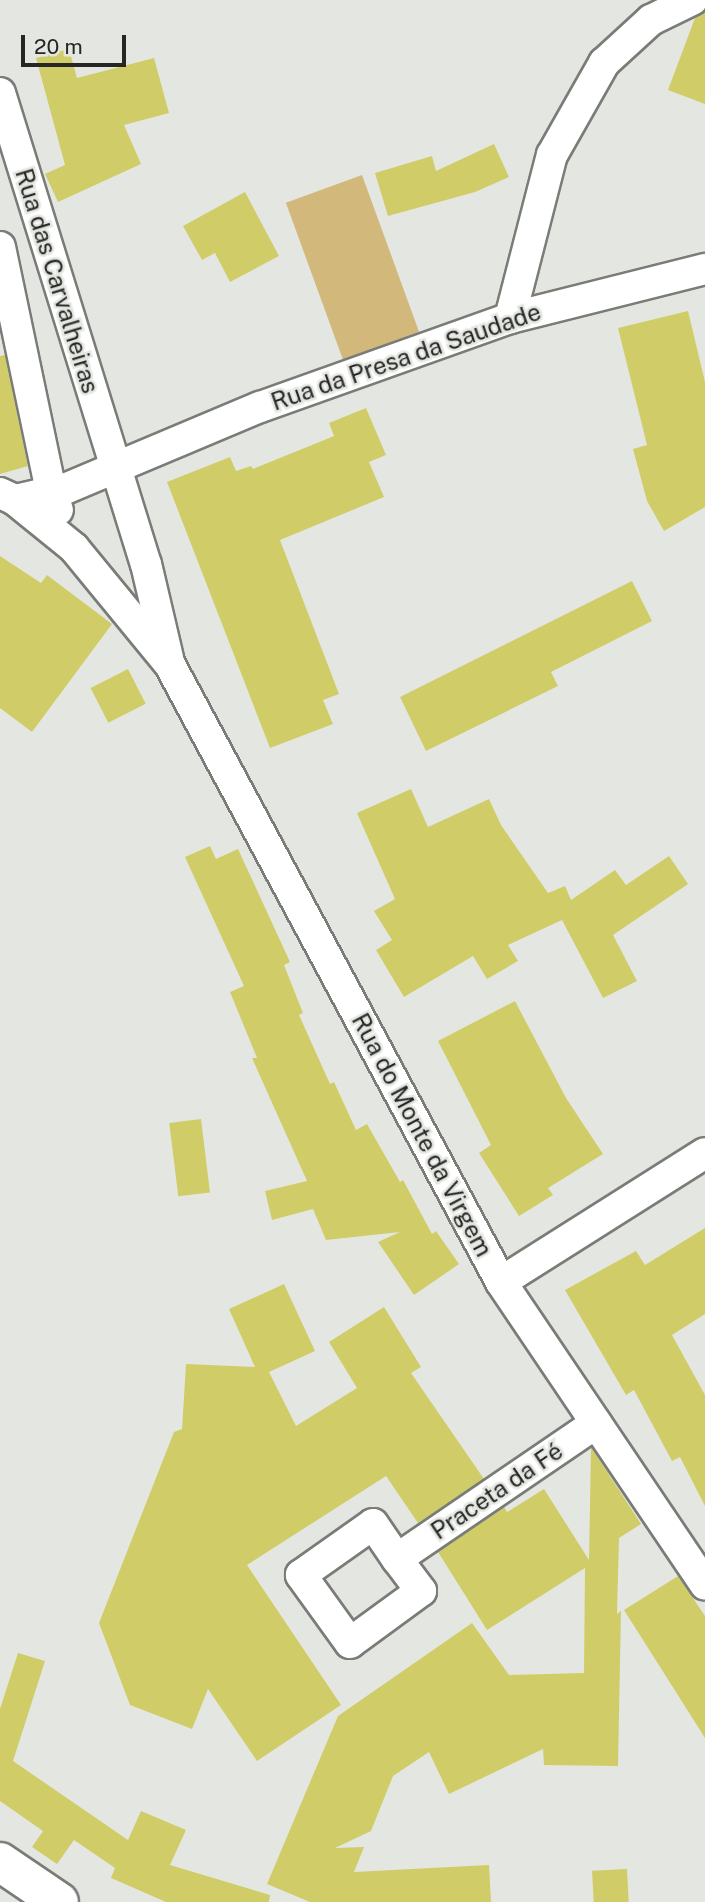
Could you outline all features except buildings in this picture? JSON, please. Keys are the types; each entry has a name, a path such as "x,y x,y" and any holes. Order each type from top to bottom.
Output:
{"main road":[{"path":"0,1862 59,1902"}],"street":[{"path":"510,318 552,155 604,62 651,20 692,0"},
{"name":"Rua das Carvalheiras","path":"0,93 114,468 146,564 170,665"},
{"name":"Rua das Carvalheiras","path":"0,247 51,491 74,548"},
{"name":"Rua da Presa da Saudade","path":"8,497 51,491 114,468 260,407 510,318 705,269"},
{"path":"8,497 74,548 170,665"},
{"name":"Rua do Monte da Virgem","path":"170,665 501,1283 705,1586"},
{"path":"501,1283 705,1153"},
{"name":"Praceta da Fé","path":"397,1559 596,1423"}],"shaded area":[{"path":"362,175 419,332 343,360 286,203"}]}
